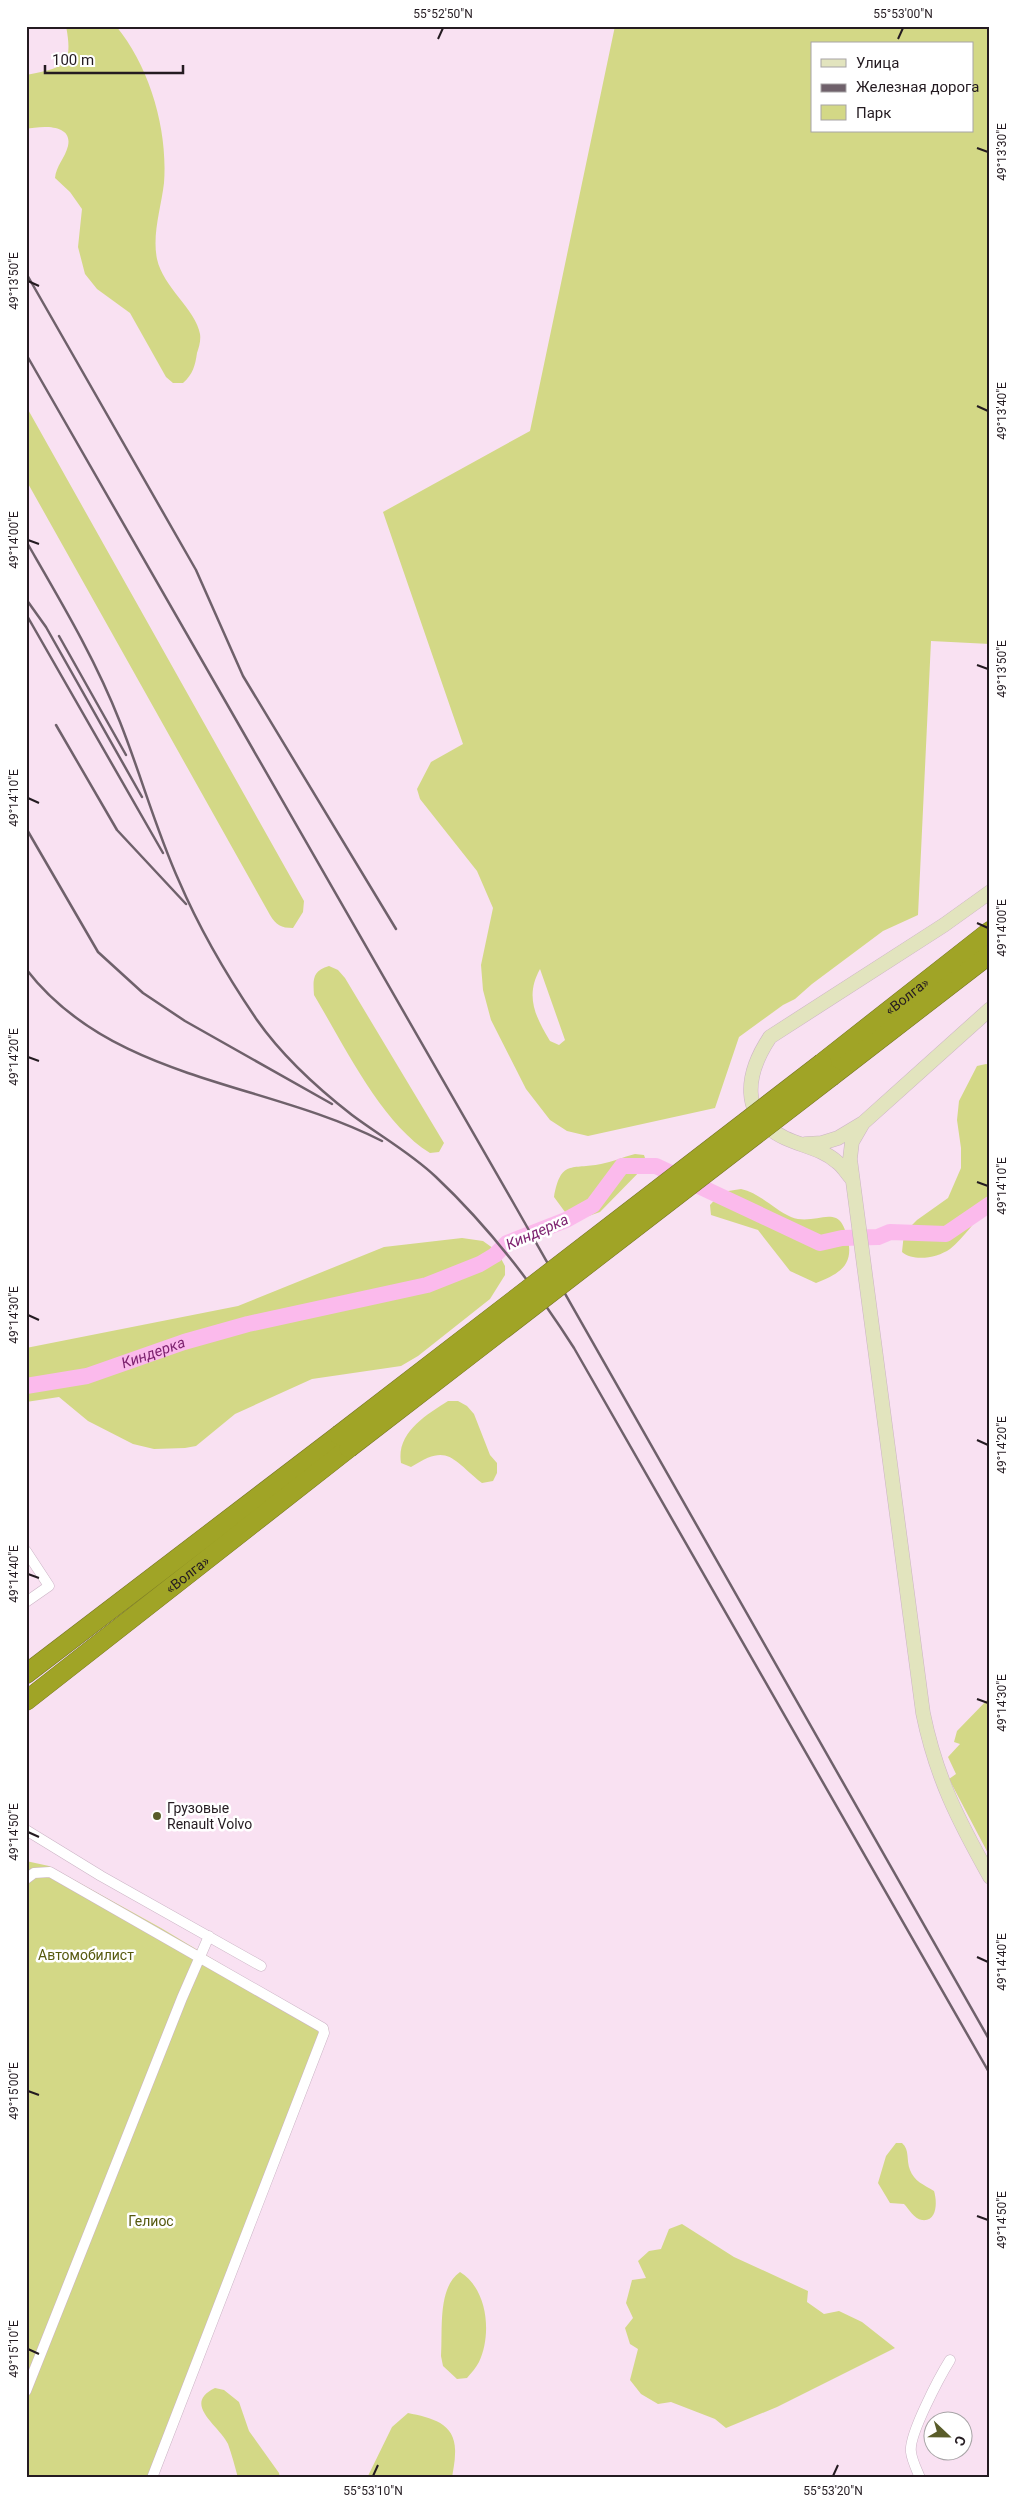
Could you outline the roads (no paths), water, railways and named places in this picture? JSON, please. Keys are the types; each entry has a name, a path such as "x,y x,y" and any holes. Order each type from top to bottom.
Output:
{"highway":[{"name":"«Волга»","path":"827,1069 990,931"},
{"name":"«Волга»","path":"827,1069 990,954"},
{"path":"344,1441 827,1069"},
{"name":"«Волга»","path":"26,1674 344,1441"},
{"name":"«Волга»","path":"26,1701 344,1441"}],"street":[{"path":"852,1180 837,1162 824,1153 799,1144 773,1131 761,1118 751,1102 752,1072 757,1056 770,1037 944,925 990,892"},
{"path":"799,1144 822,1143 838,1138 863,1123 990,1009"},
{"path":"964,1033 990,1021"},
{"path":"863,1123 852,1142 850,1151 852,1180 928,1738 944,1788 990,1877"},
{"path":"26,1551 49,1586 26,1602"},
{"path":"26,1830 101,1876 261,1966"},
{"path":"26,1879 34,1873 50,1872 307,2017 323,2028 324,2033 152,2478"},
{"path":"26,2392 209,1936"},
{"path":"920,2478 910,2451 933,2390 950,2360"}],"waterway":[{"name":"Киндерка","path":"26,1386 87,1376 184,1342 248,1324 427,1285 480,1264 495,1255 507,1243 566,1220 593,1205 622,1166 656,1166 820,1243 842,1238 878,1237 890,1232 946,1234 990,1204"}],"railway":[{"path":"26,273 196,570 243,676 396,929"},
{"path":"26,354 518,1211 990,2041"},
{"path":"26,541 100,675 120,722 179,881 205,935 235,987 267,1034 313,1082 363,1123 416,1160 456,1196 493,1237 543,1303 574,1348 990,2074"},
{"path":"26,599 46,627 142,797"},
{"path":"26,614 163,853"},
{"path":"59,636 126,755"},
{"path":"56,725 117,830 186,904"},
{"path":"26,828 98,952 143,993 185,1021 332,1104"},
{"path":"26,969 61,1006 101,1035 146,1057 192,1074 337,1121 382,1141"}],"place":[{"name":"Грузовые Renault Volvo","path":"157,1816"}],"park label":[{"name":"Автомобилист","path":"86,1955"},
{"name":"Гелиос","path":"151,2221"}]}
